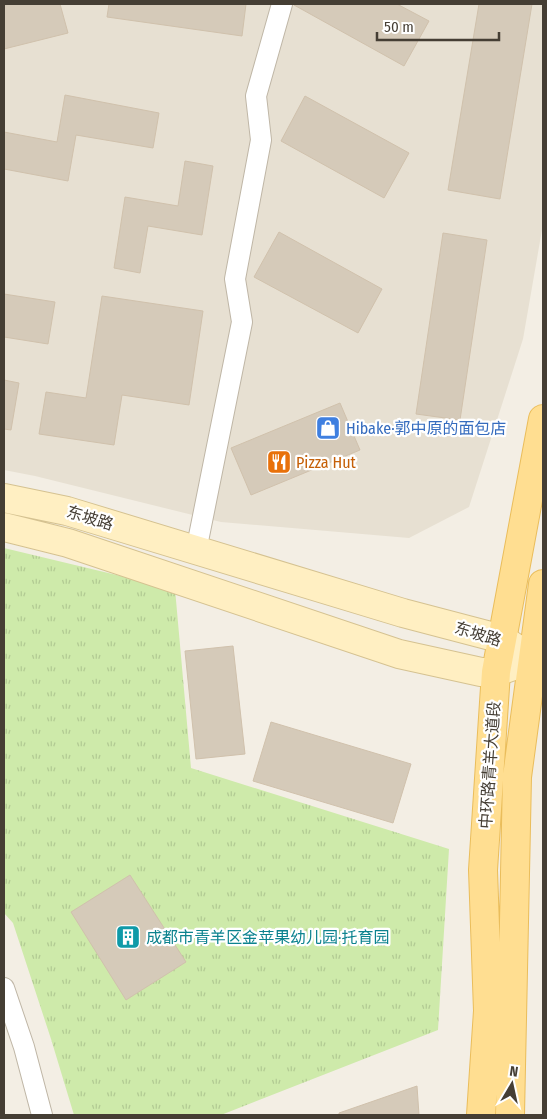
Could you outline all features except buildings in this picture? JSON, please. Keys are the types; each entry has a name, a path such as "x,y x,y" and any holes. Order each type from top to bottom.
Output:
{"main road":[{"name":"中环路青羊大道段","path":"481,1115 488,1011 483,870 496,672 543,419"},
{"name":"东坡路","path":"4,498 67,511 403,613 502,639 538,661"},
{"name":"东坡路","path":"4,527 68,543 399,654 481,672 496,672 538,661"},
{"name":"中环路青羊大道段","path":"510,1115 517,777 538,661 543,584"}],"street":[{"path":"196,551 242,322 235,279 261,140 256,96 282,4"},
{"path":"4,988 24,1047 42,1115"}],"shaded area":[{"path":"4,4 543,4 543,224 523,339 469,507 409,538 221,522 4,470"}],"green space":[{"path":"4,548 175,589 191,768 449,849 438,1030 221,1115 74,1115 13,923 4,913"}],"place":[{"name":"Hibake·郭中原的面包店","path":"328,428"},
{"name":"Pizza Hut","path":"279,462"},
{"name":"成都市青羊区金苹果幼儿园·托育园","path":"128,937"}]}
